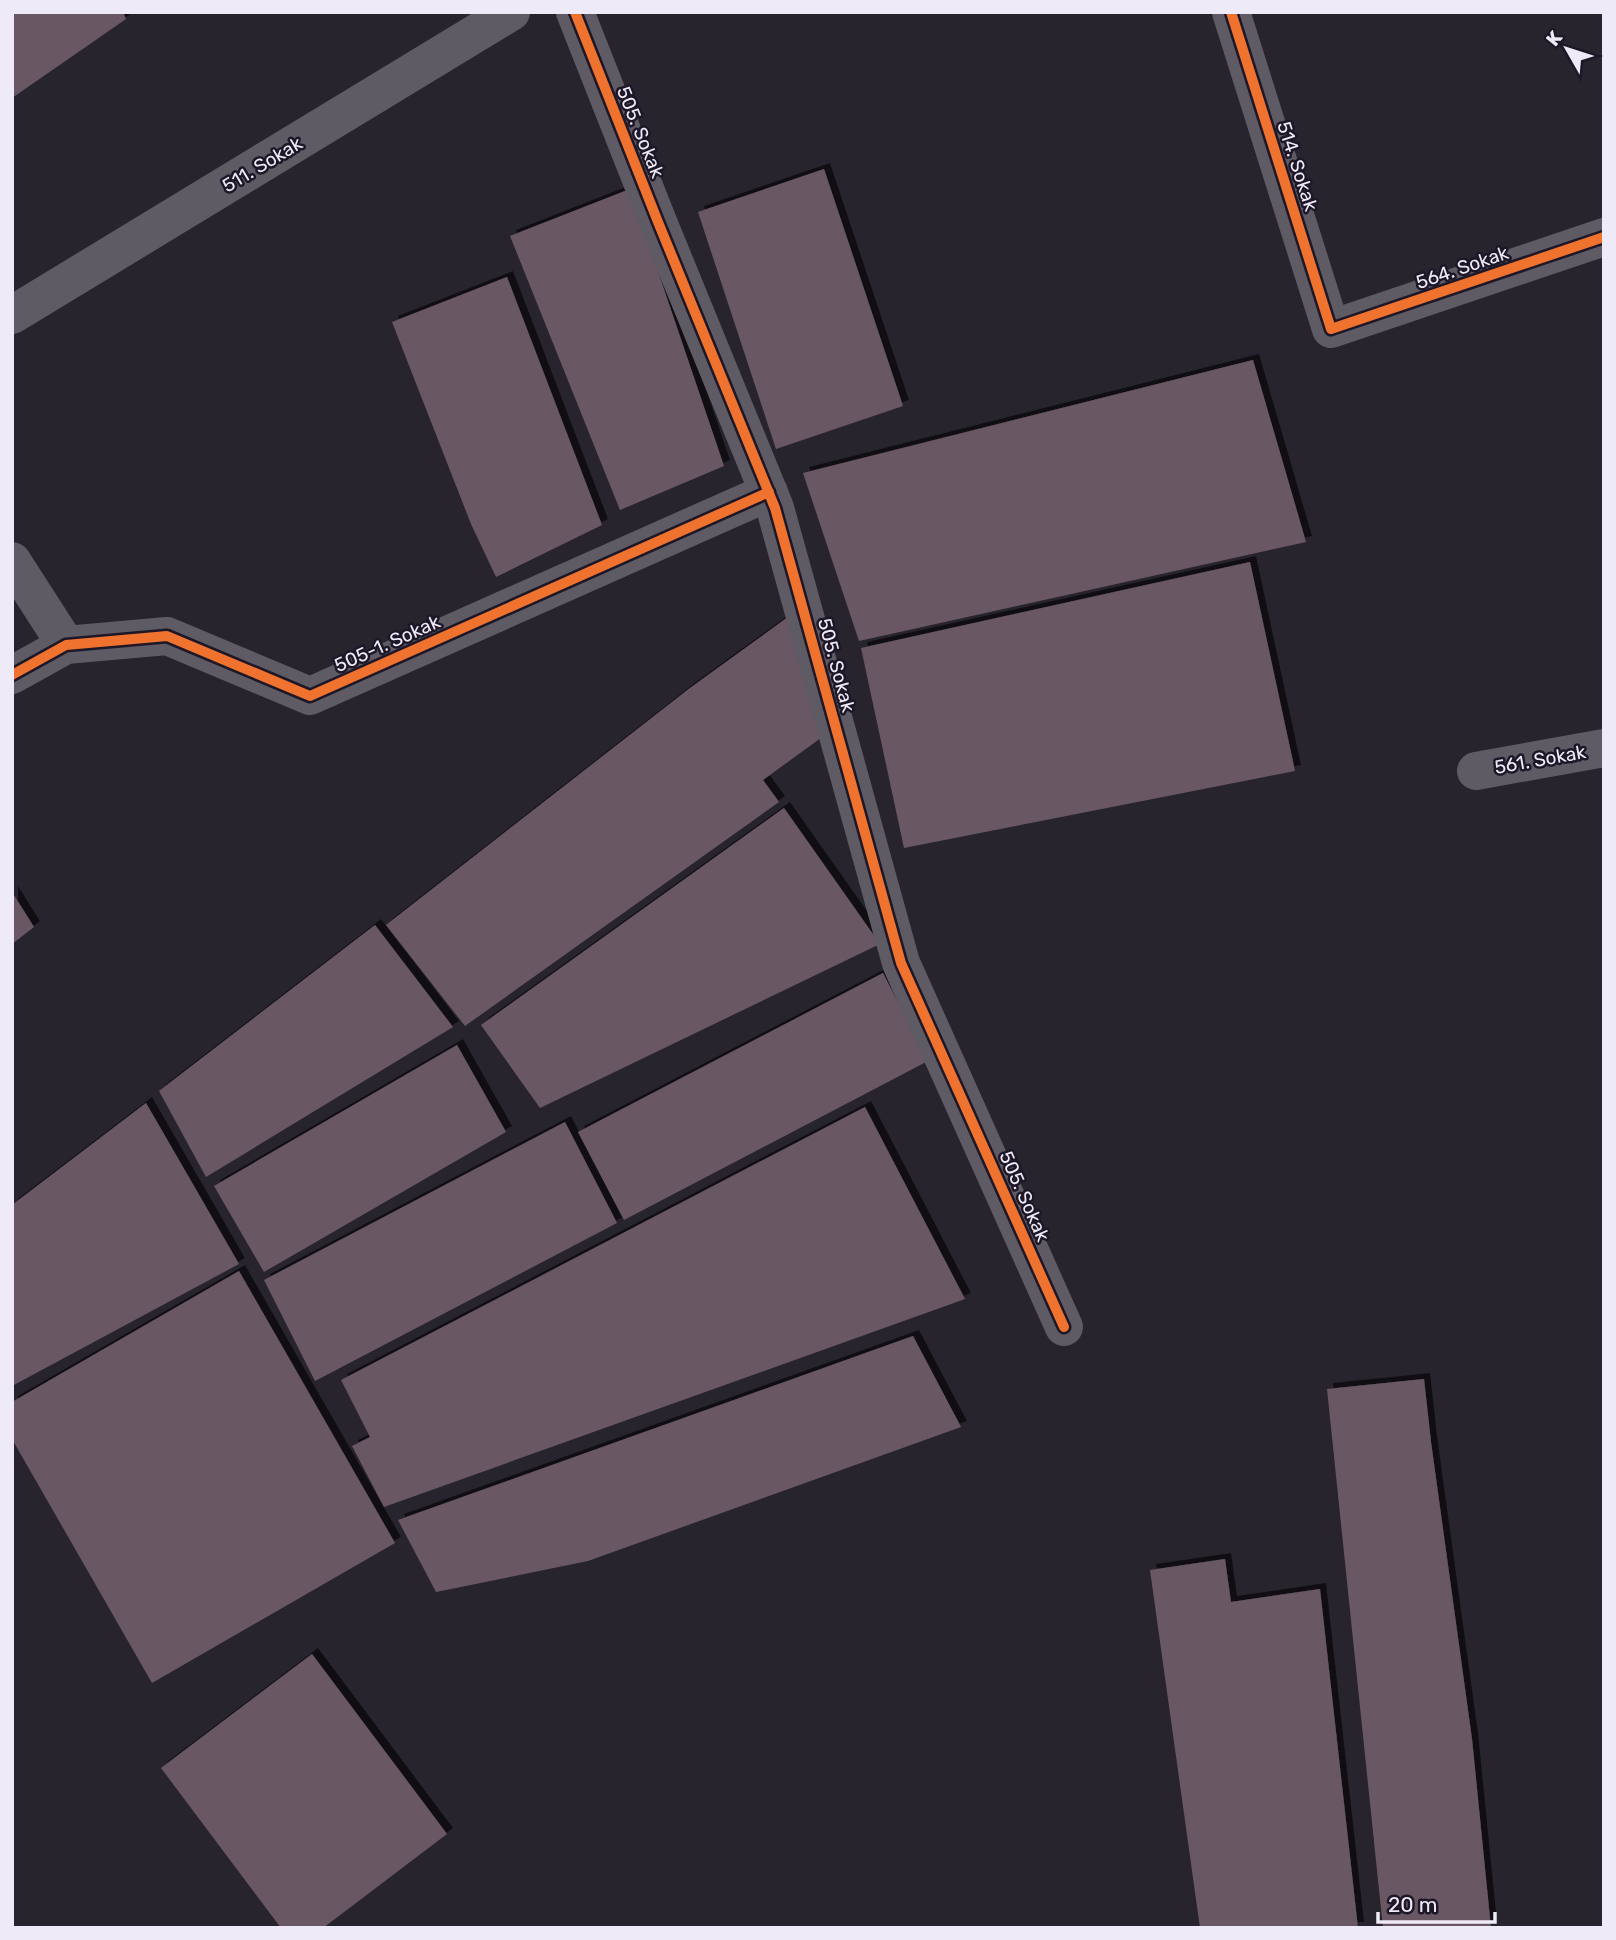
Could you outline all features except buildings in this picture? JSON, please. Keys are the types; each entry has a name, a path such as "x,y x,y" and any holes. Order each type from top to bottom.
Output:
{"street":[{"name":"511. Sokak","path":"12,315 511,12"},
{"name":"505. Sokak","path":"575,12 775,508 901,963 1064,1327"},
{"name":"514. Sokak","path":"1231,12 1331,329"},
{"name":"564. Sokak","path":"1331,329 1604,237"},
{"name":"505-1. Sokak","path":"12,675 66,645 167,636 310,696 769,492"},
{"path":"12,561 66,645"},
{"name":"561. Sokak","path":"1476,771 1604,748"}],"cycle path":[{"path":"575,12 775,508 901,963 1064,1327"},
{"path":"1231,12 1331,329 1604,237"},
{"path":"12,675 66,645 167,636 310,696 769,492"}]}
